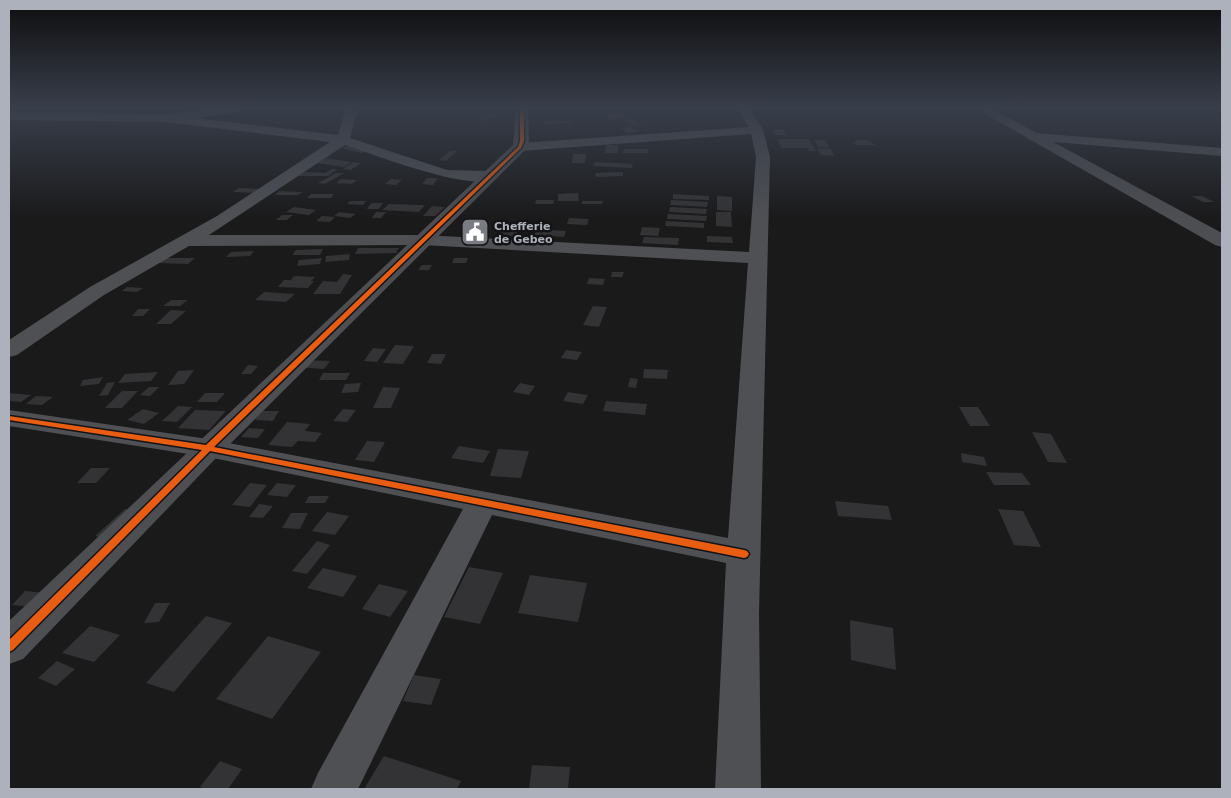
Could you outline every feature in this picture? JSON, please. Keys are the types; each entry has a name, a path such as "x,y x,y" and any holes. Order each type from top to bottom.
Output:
{"street":[{"path":"9,350 110,284 223,220 335,145"},
{"path":"359,145 446,174 489,176"},
{"path":"9,647 208,448 489,176 520,147 534,145"},
{"path":"738,789 744,554 763,157 759,145"},
{"path":"1049,145 1222,241"},
{"path":"1137,145 1222,152"},
{"path":"188,241 422,240 758,258"},
{"path":"9,418 208,448 744,554"},
{"path":"334,789 482,502"}],"building":[{"path":"606,145 618,145 618,153 605,153"},
{"path":"780,145 813,145 816,151 809,151 808,148 782,148"},
{"path":"817,145 828,145 829,147 818,147"},
{"path":"349,146 368,151 361,153 341,148"},
{"path":"817,148 831,149 834,156 821,155"},
{"path":"624,149 648,149 649,153 623,153"},
{"path":"450,151 457,151 446,161 439,160"},
{"path":"573,154 586,154 585,163 572,163"},
{"path":"326,158 351,162 344,167 317,163"},
{"path":"353,162 361,163 351,170 343,169"},
{"path":"595,162 633,164 632,168 593,166"},
{"path":"332,169 338,169 328,176 297,176 305,172 325,173"},
{"path":"623,172 623,176 596,177 595,173"},
{"path":"336,173 344,173 325,184 318,183"},
{"path":"427,178 438,178 433,185 422,184"},
{"path":"341,179 357,180 352,184 336,183"},
{"path":"391,179 402,180 396,185 385,184"},
{"path":"239,188 263,189 258,193 233,192"},
{"path":"279,191 303,192 298,195 275,195"},
{"path":"578,193 579,201 558,201 558,194"},
{"path":"311,194 334,194 331,198 307,198"},
{"path":"673,194 709,196 709,200 673,199"},
{"path":"717,196 732,197 732,211 717,210"},
{"path":"1191,196 1202,196 1214,202 1203,202"},
{"path":"536,200 554,200 553,204 535,204"},
{"path":"671,200 708,202 707,207 670,205"},
{"path":"350,201 366,201 363,205 347,204"},
{"path":"582,201 603,201 602,204 582,204"},
{"path":"371,203 383,203 379,209 367,209"},
{"path":"389,204 425,205 419,212 382,210"},
{"path":"432,206 445,207 435,216 423,216"},
{"path":"294,207 316,210 309,215 286,212"},
{"path":"670,207 707,209 706,214 669,212"},
{"path":"339,212 356,214 350,218 334,216"},
{"path":"376,212 386,212 381,218 372,218"},
{"path":"716,212 731,212 732,227 716,226"},
{"path":"668,214 707,216 706,221 667,219"},
{"path":"282,215 293,215 287,220 276,220"},
{"path":"322,216 335,217 330,222 316,221"},
{"path":"569,218 589,219 587,225 567,224"},
{"path":"666,221 704,223 704,228 665,226"},
{"path":"642,227 660,228 658,236 640,235"},
{"path":"537,229 566,231 564,237 534,235"},
{"name":"Chefferie de Gebeo","path":"463,230 488,230 486,234 461,234"},
{"path":"502,230 518,230 516,236 499,235"},
{"path":"707,236 732,237 733,243 707,242"},
{"path":"644,237 679,238 678,245 642,243"},
{"path":"358,248 399,248 396,253 355,254"},
{"path":"323,249 320,255 292,255 296,250"},
{"path":"254,251 250,256 226,257 231,252"},
{"path":"350,254 349,260 325,262 326,256"},
{"path":"166,258 195,258 188,264 158,263"},
{"path":"322,258 320,264 297,266 299,260"},
{"path":"454,258 468,258 466,263 452,263"},
{"path":"422,265 432,265 429,270 418,270"},
{"path":"612,272 624,272 622,277 611,277"},
{"path":"343,274 352,275 340,294 313,294 323,281 337,282"},
{"path":"294,276 315,277 308,288 278,287 284,280 291,280"},
{"path":"589,278 605,279 603,285 587,284"},
{"path":"127,287 143,288 137,292 122,291"},
{"path":"264,292 295,294 286,302 255,300"},
{"path":"171,300 188,300 180,306 163,306"},
{"path":"593,306 607,307 599,327 583,325"},
{"path":"138,309 150,309 143,316 132,316"},
{"path":"171,310 186,311 171,324 156,324"},
{"path":"395,345 414,346 403,364 383,363"},
{"path":"373,348 386,349 377,362 364,361"},
{"path":"566,350 582,352 577,360 561,358"},
{"path":"432,354 446,354 441,364 427,363"},
{"path":"302,360 330,361 324,369 296,367"},
{"path":"248,365 258,366 251,374 241,374"},
{"path":"644,369 668,370 667,379 643,378"},
{"path":"194,370 184,384 168,385 178,371"},
{"path":"158,372 151,381 118,383 125,374"},
{"path":"323,373 350,373 346,380 319,380"},
{"path":"103,377 99,384 80,386 83,380"},
{"path":"630,378 638,379 636,388 628,387"},
{"path":"115,382 108,395 99,396 107,383"},
{"path":"361,383 358,392 341,393 345,384"},
{"path":"520,383 535,386 529,395 513,392"},
{"path":"149,387 159,387 150,396 140,395"},
{"path":"383,387 400,388 391,408 373,408"},
{"path":"122,391 138,391 122,408 105,408"},
{"path":"568,392 588,395 583,404 563,401"},
{"path":"9,393 31,395 21,402 9,401"},
{"path":"205,393 225,393 217,402 197,402"},
{"path":"36,396 53,397 42,405 26,404"},
{"path":"606,401 647,404 645,415 603,411"},
{"path":"178,406 192,407 177,422 162,421"},
{"path":"959,407 978,407 990,426 970,426"},
{"path":"143,409 159,413 144,424 127,420"},
{"path":"343,409 356,410 347,422 333,421"},
{"path":"195,410 226,411 209,430 178,428"},
{"path":"261,411 279,411 273,421 255,420"},
{"path":"287,422 310,424 305,431 322,433 315,442 298,441 292,447 268,445"},
{"path":"249,428 265,429 258,438 241,437"},
{"path":"1032,432 1051,434 1067,463 1048,462"},
{"path":"367,441 385,442 374,462 355,460"},
{"path":"459,446 490,451 483,463 451,458"},
{"path":"498,449 529,451 521,478 490,476"},
{"path":"961,453 984,457 987,466 962,462"},
{"path":"91,468 110,468 96,483 77,483"},
{"path":"986,472 1022,473 1031,485 994,485"},
{"path":"250,483 267,485 250,507 232,505"},
{"path":"277,483 296,485 287,497 267,495"},
{"path":"309,496 329,496 325,503 305,503"},
{"path":"835,501 888,506 892,520 838,516"},
{"path":"259,504 273,506 263,518 249,517"},
{"path":"125,509 138,512 110,539 95,536"},
{"path":"998,509 1023,511 1041,547 1014,545"},
{"path":"327,512 349,516 335,535 312,531"},
{"path":"291,513 308,513 300,529 282,528"},
{"path":"317,541 330,545 307,574 292,571"},
{"path":"469,567 503,573 480,624 444,617"},
{"path":"323,568 357,576 343,597 307,588"},
{"path":"530,575 587,583 578,622 518,613"},
{"path":"379,584 408,591 390,617 362,609"},
{"path":"25,591 47,593 34,607 12,605"},
{"path":"155,603 170,603 159,622 144,623"},
{"path":"206,616 232,623 174,692 146,683"},
{"path":"850,620 893,628 896,670 851,660"},
{"path":"90,626 120,635 94,662 62,653"},
{"path":"268,636 321,652 272,719 216,699"},
{"path":"57,661 75,669 56,686 38,678"},
{"path":"414,675 441,679 431,705 403,701"},
{"path":"384,756 461,781 457,789 364,789"},
{"path":"220,761 242,769 228,789 206,789 200,787"},
{"path":"532,765 570,767 568,789 529,789"}],"cycle path":[{"path":"9,647 208,448 521,145"},
{"path":"9,418 208,448 744,554"}],"place":[{"name":"Chefferie de Gebeo","path":"475,232"}]}
